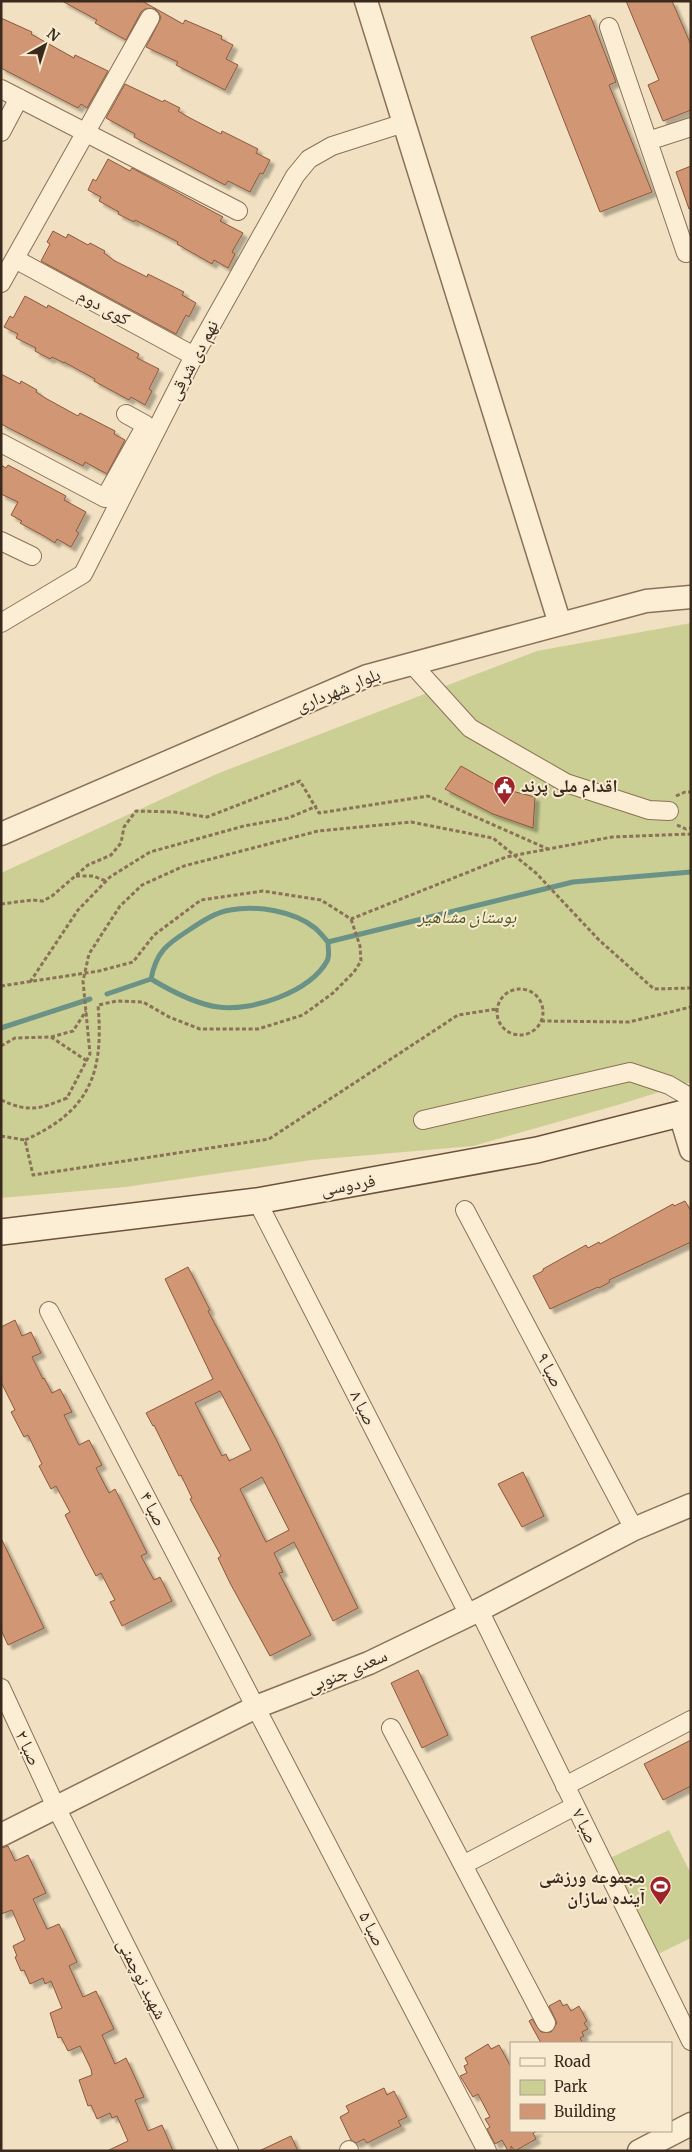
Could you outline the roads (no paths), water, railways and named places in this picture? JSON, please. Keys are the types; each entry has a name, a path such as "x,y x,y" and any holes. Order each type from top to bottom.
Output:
{"main road":[{"name":"فردوسی","path":"1,1232 257,1201 537,1150 687,1108"}],"street":[{"path":"366,1 560,624"},
{"path":"1,283 150,18"},
{"path":"609,27 686,253"},
{"path":"1,90 238,211"},
{"path":"1,132 19,98"},
{"name":"نهم دی شرقی","path":"1,623 83,574 194,356 295,176 309,159 332,146 404,123"},
{"path":"648,141 691,127"},
{"name":"کوی دوم","path":"15,259 194,356"},
{"path":"1,443 105,498 146,425 126,414"},
{"path":"1,541 32,556"},
{"name":"بلوار شهرداری","path":"1,834 367,676 646,601 691,597"},
{"path":"412,664 470,728 566,783 649,810 669,811"},
{"path":"422,1120 630,1072 669,1085 687,1108 691,1150"},
{"name":"صبا ۸","path":"257,1201 474,1613"},
{"name":"صبا ۹","path":"466,1210 634,1530"},
{"name":"صبا ۴","path":"49,1311 256,1707"},
{"name":"سعدی جنوبی","path":"1,1835 256,1707 369,1663 474,1613 634,1530 691,1504"},
{"name":"صبا ۷","path":"474,1613 565,1786 691,2041"},
{"name":"صبا ۲","path":"1,1688 56,1807"},
{"name":"صبا ۵","path":"256,1707 487,2151"},
{"path":"565,1786 691,1720"},
{"path":"391,1728 546,2023"},
{"path":"463,1865 575,1806"},
{"name":"شهید نوچمنی","path":"56,1807 229,2151"},
{"path":"639,2151 691,2124"}],"waterway":[{"path":"107,994 151,979 192,1000 218,1007 231,1008 263,1003 294,990 319,972 328,959 328,942 573,882 691,872"},
{"path":"151,979 159,955 169,945 204,921 225,911 252,908 275,911 297,917 317,930 328,942"},
{"path":"1,1028 90,999"}],"place":[{"name":"اقدام ملی پرند","path":"505,805"},
{"name":"مجموعه ورزشی آینده سازان","path":"661,1906"}],"park label":[{"name":"بوستان مشاهیر","path":"467,917"}]}
